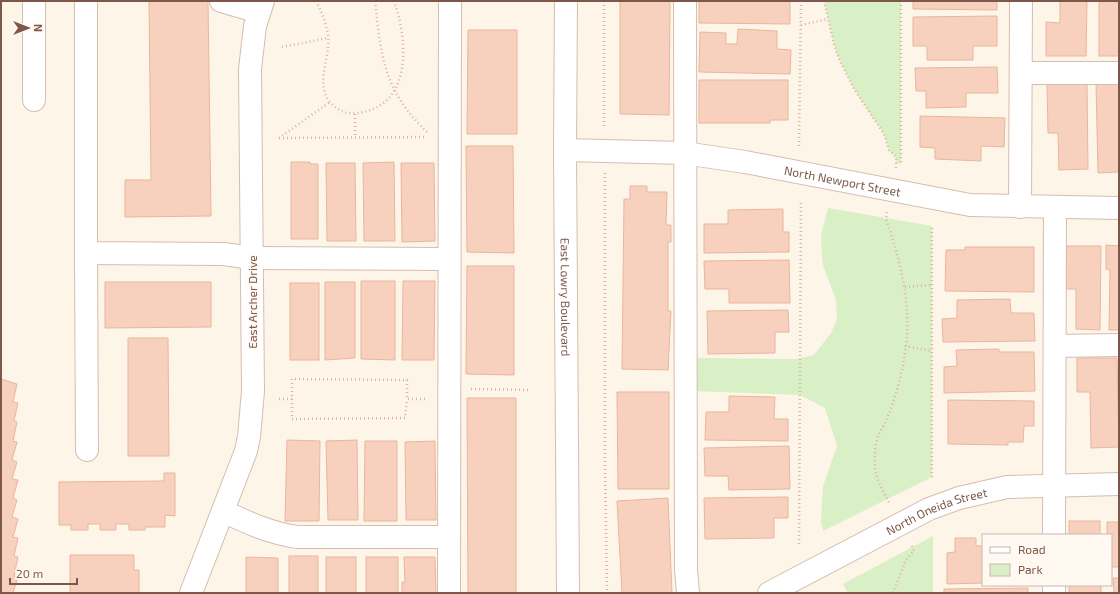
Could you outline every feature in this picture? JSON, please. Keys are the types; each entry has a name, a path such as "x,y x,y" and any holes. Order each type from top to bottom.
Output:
{"street":[{"path":"34,1 34,100"},
{"path":"86,1 87,450"},
{"path":"221,1 261,6"},
{"path":"449,593 449,259 441,137 450,1"},
{"name":"East Lowry Boulevard","path":"566,1 565,150 568,593"},
{"path":"685,1 684,153 686,570 688,593"},
{"path":"1020,207 1021,1"},
{"name":"East Archer Drive","path":"191,593 246,451 252,418 250,69 255,26 261,6"},
{"path":"1021,73 1119,73"},
{"name":"North Newport Street","path":"565,150 684,153 745,162 952,203 970,205 1055,208 1119,208"},
{"path":"1054,534 1055,208"},
{"path":"86,253 224,254 252,258 449,259"},
{"path":"1055,346 1119,346"},
{"name":"North Oneida Street","path":"769,593 929,509 984,491 1007,487 1055,484 1119,484"},
{"path":"222,511 276,534 297,537 449,537"}],"path":[{"path":"316,1 324,18 328,38 323,81 326,97 342,111 355,114 369,112 377,108 395,92 399,80 404,50 401,18 394,1"},
{"path":"375,1 383,60 388,78 407,112 441,137"},
{"path":"604,1 604,132"},
{"path":"799,146 801,1"},
{"path":"824,1 839,59 854,89 884,134 889,150 896,157 895,173"},
{"path":"902,1 902,164"},
{"path":"801,25 828,19"},
{"path":"282,48 328,38"},
{"path":"330,102 279,138 441,137"},
{"path":"355,114 356,138"},
{"path":"605,168 605,464 608,593"},
{"path":"799,544 801,200"},
{"path":"888,207 886,219 902,268 907,311 902,369 886,421 878,436 876,452 875,467 878,480 891,506"},
{"path":"932,226 932,477"},
{"path":"904,287 932,285"},
{"path":"905,346 932,351"},
{"path":"292,379 406,380 406,399 405,418 292,419 292,379"},
{"path":"406,399 449,394 529,390"},
{"path":"279,399 292,399"},
{"path":"894,593 906,560 914,551 912,547"}],"green space":[{"path":"824,1 901,1 901,164 896,163 896,157 889,150 884,134 854,89 839,59 834,45"},
{"path":"828,208 932,226 932,477 823,531 821,522 823,486 837,446 825,408 800,395 695,391 695,358 796,359 814,355 831,333 837,319 836,300 823,265 822,255 821,236"},
{"path":"933,536 933,593 848,593 843,584"}],"building":[{"path":"149,1 208,1 211,216 125,217 125,180 151,180"},
{"path":"620,1 670,1 669,115 620,114"},
{"path":"699,1 790,1 790,24 699,23"},
{"path":"913,1 997,1 997,10 913,9"},
{"path":"1060,1 1087,1 1086,56 1046,56 1046,22 1060,23"},
{"path":"1099,1 1119,1 1119,56 1099,56"},
{"path":"997,16 997,46 973,46 973,60 927,60 927,46 913,46 913,17"},
{"path":"738,29 777,31 777,49 791,50 790,74 699,72 700,32 726,33 726,44 737,44"},
{"path":"468,30 517,30 517,134 467,134"},
{"path":"997,67 998,93 966,93 966,107 926,108 926,91 916,91 915,68"},
{"path":"699,80 788,80 788,120 770,120 770,123 699,123"},
{"path":"1047,83 1087,83 1088,169 1059,170 1058,133 1048,133"},
{"path":"1096,83 1119,83 1119,172 1098,173"},
{"path":"920,116 1005,118 1004,147 981,146 981,161 935,159 935,148 920,147"},
{"path":"466,146 513,146 514,253 467,252"},
{"path":"291,162 310,162 310,164 318,164 318,239 291,239"},
{"path":"394,162 395,241 364,241 363,163"},
{"path":"326,163 355,163 356,241 327,241"},
{"path":"401,163 434,163 435,241 402,242"},
{"path":"630,186 647,186 647,192 667,192 666,225 671,225 671,242 668,242 668,311 671,311 668,370 622,369 624,199 630,199"},
{"path":"783,209 783,232 789,232 789,252 704,253 704,224 728,224 728,210"},
{"path":"1106,245 1119,246 1119,330 1109,330 1110,270 1106,269"},
{"path":"1066,246 1101,246 1100,330 1076,329 1076,289 1066,289"},
{"path":"965,247 1034,247 1034,292 945,291 946,250 965,250"},
{"path":"789,260 790,303 729,303 729,289 705,289 704,261"},
{"path":"467,266 514,266 514,375 466,374"},
{"path":"361,281 395,281 395,360 361,359"},
{"path":"403,281 435,281 434,360 402,360"},
{"path":"105,282 211,282 211,327 105,328"},
{"path":"325,282 355,282 355,358 325,360"},
{"path":"290,283 319,283 319,360 290,360"},
{"path":"1010,299 1011,313 1034,313 1035,341 943,342 942,319 957,318 957,300"},
{"path":"788,310 789,332 775,332 775,353 708,354 707,311"},
{"path":"128,338 168,338 169,456 128,456"},
{"path":"999,349 999,352 1034,352 1035,391 944,393 944,367 957,366 956,350"},
{"path":"1077,358 1117,358 1119,447 1091,448 1090,392 1077,392"},
{"path":"1,379 17,384 13,402 18,403 14,421 17,422 13,441 17,442 12,460 17,462 12,479 18,480 13,498 17,500 12,517 18,519 13,537 18,538 14,556 18,557 14,576 18,577 13,593 1,593"},
{"path":"617,392 669,392 669,489 618,489"},
{"path":"729,396 775,397 774,419 788,419 788,441 705,440 706,412 729,412"},
{"path":"467,398 516,398 516,593 468,593"},
{"path":"948,400 1034,401 1034,426 1024,426 1023,442 1008,442 1008,445 948,444"},
{"path":"287,440 320,441 319,521 285,521"},
{"path":"357,440 358,520 328,520 326,441"},
{"path":"365,441 397,441 397,521 364,521"},
{"path":"435,441 436,520 406,520 405,442"},
{"path":"789,446 790,489 729,490 728,476 705,476 704,448"},
{"path":"164,473 175,473 175,516 165,515 165,527 145,527 145,530 129,530 129,524 116,524 116,530 100,530 100,524 88,524 88,530 71,530 71,525 59,525 59,482 164,481"},
{"path":"788,497 788,518 774,518 774,538 705,539 704,498"},
{"path":"668,498 672,593 622,593 617,501"},
{"path":"1069,521 1100,521 1100,534 1069,534"},
{"path":"1107,522 1119,522 1119,567 1112,567 1112,534 1107,534"},
{"path":"955,538 976,538 976,546 982,546 982,583 947,584 947,553 955,552"},
{"path":"70,555 134,555 134,570 139,570 139,593 70,593"},
{"path":"289,556 318,556 318,593 289,593"},
{"path":"246,557 278,558 278,593 246,593"},
{"path":"326,557 356,557 356,593 326,593"},
{"path":"366,557 398,557 398,593 366,593"},
{"path":"404,557 435,557 436,593 402,593 402,582 405,582"},
{"path":"1113,578 1119,578 1119,593 1114,593"},
{"path":"1069,586 1101,586 1101,593 1069,593"},
{"path":"1028,588 1028,593 944,593 944,589"}]}
